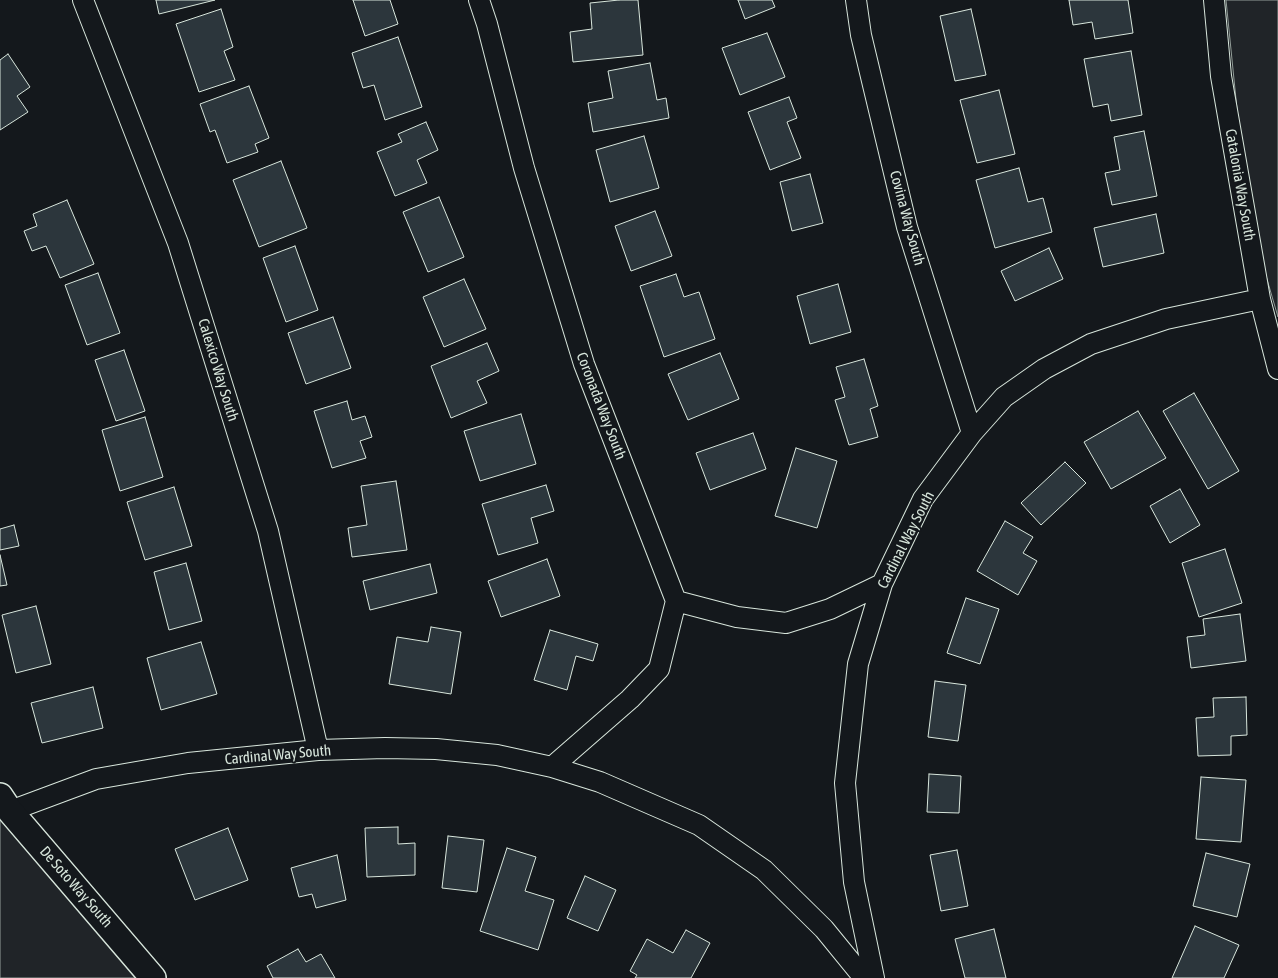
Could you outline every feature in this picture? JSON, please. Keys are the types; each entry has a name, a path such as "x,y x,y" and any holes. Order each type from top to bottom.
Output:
{"street":[{"name":"Calexico Way South","path":"83,0 178,243 268,531 318,750"},
{"name":"Coronada Way South","path":"479,0 487,24 524,168 584,364 676,601"},
{"name":"Covina Way South","path":"856,0 861,35 908,227 972,433"},
{"name":"Catalonia Way South","path":"1214,0 1221,76 1260,299 1278,369"},
{"name":"Cardinal Way South","path":"874,978 854,882 845,783 858,664 882,584 923,499 972,433 1004,397 1044,369 1091,344 1166,319 1260,299"},
{"path":"552,767 630,700 659,669 676,601 737,617 786,622 830,608 882,584"},
{"name":"Cardinal Way South","path":"5,804 96,780 188,763 318,750 436,749 497,755 552,767 600,782 699,825 764,870 824,929 864,978"},
{"name":"De Soto Way South","path":"5,804 153,978"}],"shaded area":[{"path":"1226,0 1278,0 1278,317 1264,269 1240,139"},
{"path":"0,813 137,978 0,978"}],"building":[{"path":"156,0 215,0 159,14"},
{"path":"353,0 390,0 398,24 365,36"},
{"path":"638,0 643,55 573,62 570,32 592,29 590,3"},
{"path":"738,0 772,0 775,7 745,19"},
{"path":"1069,0 1128,0 1133,33 1095,39 1092,22 1073,25"},
{"path":"221,9 233,47 224,51 235,80 199,92 176,24"},
{"path":"971,9 986,75 955,81 940,16"},
{"path":"767,33 785,77 740,95 722,48"},
{"path":"398,37 422,107 385,120 374,85 363,88 352,53"},
{"path":"1131,51 1142,115 1111,121 1108,104 1093,107 1084,59"},
{"path":"8,54 30,87 17,96 28,112 0,130 0,60"},
{"path":"650,63 657,100 666,98 669,118 593,132 588,103 613,98 608,71"},
{"path":"249,86 269,138 255,144 258,152 227,163 215,130 210,132 200,104"},
{"path":"999,90 1015,154 977,163 960,100"},
{"path":"789,97 797,118 787,122 801,158 770,170 748,112"},
{"path":"426,122 438,150 417,160 427,183 395,196 377,152 402,142 398,134"},
{"path":"1144,131 1157,196 1112,205 1105,173 1120,170 1114,137"},
{"path":"644,136 659,188 610,202 596,150"},
{"path":"281,161 307,228 259,247 233,180"},
{"path":"1019,168 1028,202 1043,198 1052,232 995,248 976,180"},
{"path":"810,174 823,223 792,231 780,182"},
{"path":"439,197 464,257 428,272 403,212"},
{"path":"67,200 94,264 60,278 46,246 32,251 24,231 37,226 33,214"},
{"path":"655,211 672,256 631,271 615,226"},
{"path":"1156,214 1164,253 1103,267 1094,228"},
{"path":"295,246 318,310 286,322 263,258"},
{"path":"1049,248 1063,279 1015,301 1001,271"},
{"path":"98,273 120,333 87,345 65,285"},
{"path":"676,274 684,297 699,292 715,339 664,357 640,286"},
{"path":"464,279 486,329 444,347 423,297"},
{"path":"838,284 851,332 810,344 797,296"},
{"path":"333,317 351,368 306,384 288,333"},
{"path":"487,343 499,371 477,381 487,403 451,418 431,366"},
{"path":"124,350 145,411 116,421 95,360"},
{"path":"720,353 739,399 688,420 668,374"},
{"path":"864,359 878,406 870,409 878,437 849,445 835,400 845,397 836,367"},
{"path":"1194,393 1239,471 1208,489 1163,411"},
{"path":"347,401 352,420 365,416 372,437 360,441 366,458 332,468 314,411"},
{"path":"1138,411 1166,458 1111,489 1084,442"},
{"path":"521,414 536,464 480,481 464,431"},
{"path":"145,417 163,477 120,491 102,430"},
{"path":"753,433 766,469 710,490 696,453"},
{"path":"796,448 837,461 817,528 775,516"},
{"path":"1065,462 1086,483 1041,525 1021,503"},
{"path":"396,481 407,550 352,557 348,528 367,525 361,486"},
{"path":"546,485 554,511 531,518 538,543 498,555 482,504"},
{"path":"174,487 192,546 145,560 127,502"},
{"path":"1180,489 1200,525 1170,543 1150,506"},
{"path":"1005,521 1033,537 1023,553 1037,561 1018,595 977,571"},
{"path":"14,525 19,546 0,550 0,529"},
{"path":"1225,549 1242,603 1199,617 1182,563"},
{"path":"0,555 7,585 0,586"},
{"path":"547,559 560,596 501,617 488,581"},
{"path":"186,563 202,621 169,630 154,572"},
{"path":"430,564 437,593 370,610 363,581"},
{"path":"966,598 999,609 980,664 947,653"},
{"path":"36,606 51,664 16,673 2,615"},
{"path":"1240,614 1246,661 1191,668 1187,637 1205,635 1203,619"},
{"path":"431,627 461,632 451,694 389,684 397,637 428,642"},
{"path":"550,630 598,644 593,661 576,656 567,690 534,680"},
{"path":"201,642 217,694 161,710 147,658"},
{"path":"935,681 966,685 958,741 928,737"},
{"path":"93,687 103,728 42,743 31,703"},
{"path":"1246,697 1247,735 1231,736 1231,755 1198,756 1196,718 1214,717 1213,698"},
{"path":"929,774 961,776 959,813 927,812"},
{"path":"1201,777 1246,780 1241,842 1196,839"},
{"path":"398,827 398,844 415,843 415,875 367,877 365,828"},
{"path":"228,828 248,880 195,900 175,849"},
{"path":"448,836 484,840 477,892 442,888"},
{"path":"507,848 536,857 525,891 554,900 538,950 480,931"},
{"path":"957,850 968,906 941,911 930,855"},
{"path":"1206,853 1250,864 1237,917 1193,906"},
{"path":"337,855 346,900 316,908 312,894 299,897 291,868"},
{"path":"585,876 616,890 598,931 567,918"},
{"path":"1195,926 1239,945 1224,978 1172,978"},
{"path":"994,929 1006,978 965,978 955,939"},
{"path":"686,930 710,943 691,978 635,978 637,975 630,971 647,939 673,953"},
{"path":"298,949 306,962 321,954 335,978 273,978 267,966"}]}
